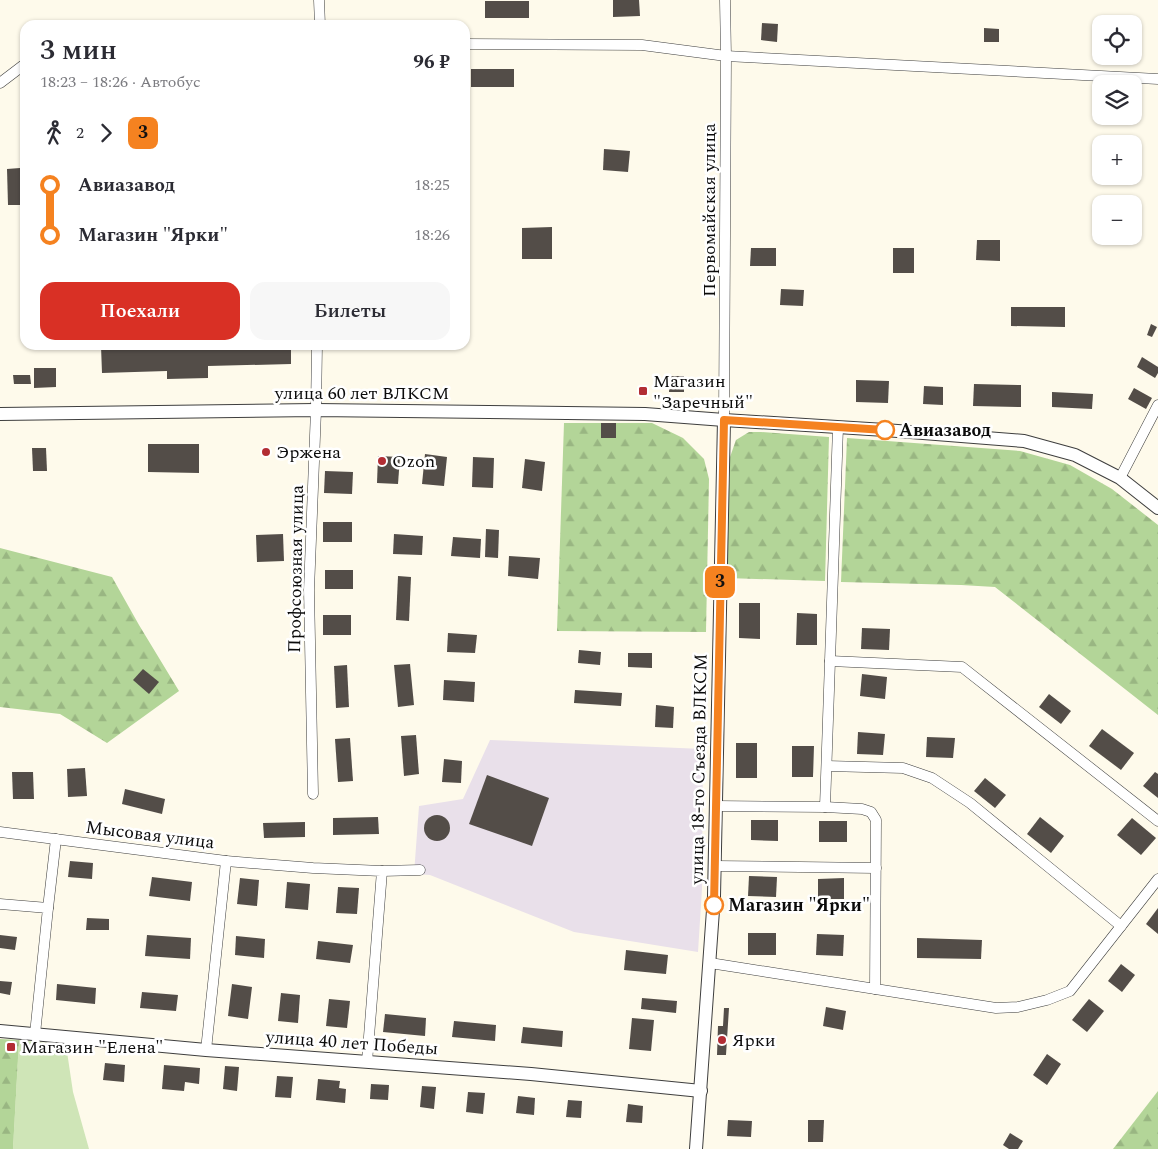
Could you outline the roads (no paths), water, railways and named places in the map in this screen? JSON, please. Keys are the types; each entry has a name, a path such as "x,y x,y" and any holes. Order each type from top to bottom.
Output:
{"street":[{"path":"319,0 320,20"},
{"name":"Первомайская улица","path":"724,420 726,0"},
{"path":"470,44 642,45 726,56 1158,78"},
{"path":"0,83 20,68"},
{"name":"Профсоюзная улица","path":"313,794 309,590 317,350"},
{"path":"1120,478 1158,405"},
{"name":"улица 60 лет ВЛКСМ","path":"0,414 316,410 645,414 895,430 1024,441 1075,455 1120,478 1158,508"},
{"name":"улица 18-го Съезда ВЛКСМ","path":"696,1149 710,963 715,866 724,420"},
{"path":"826,807 838,427"},
{"path":"830,661 962,667 1158,821"},
{"path":"827,766 903,768 932,778 970,803 1121,926"},
{"path":"716,806 826,807 862,809 871,812 876,820 875,989"},
{"name":"Мысовая улица","path":"0,832 226,861 206,1050"},
{"path":"35,1034 56,839"},
{"path":"226,861 313,868 382,871 420,870"},
{"path":"715,866 876,868"},
{"path":"367,1062 382,871"},
{"path":"710,963 996,1008 1018,1007 1047,1000 1070,991 1158,879"},
{"path":"0,904 48,908"},
{"name":"улица 40 лет Победы","path":"0,1031 206,1050 531,1074 701,1090"}],"place":[{"name":"Магазин \"Заречный\"","path":"643,391"},
{"name":"Авиазавод","path":"885,430"},
{"name":"Эржена","path":"266,452"},
{"name":"Ozon","path":"382,461"},
{"name":"Магазин \"Ярки\"","path":"714,905"},
{"name":"Ярки","path":"722,1040"},
{"name":"Магазин \"Елена\"","path":"11,1047"}]}
